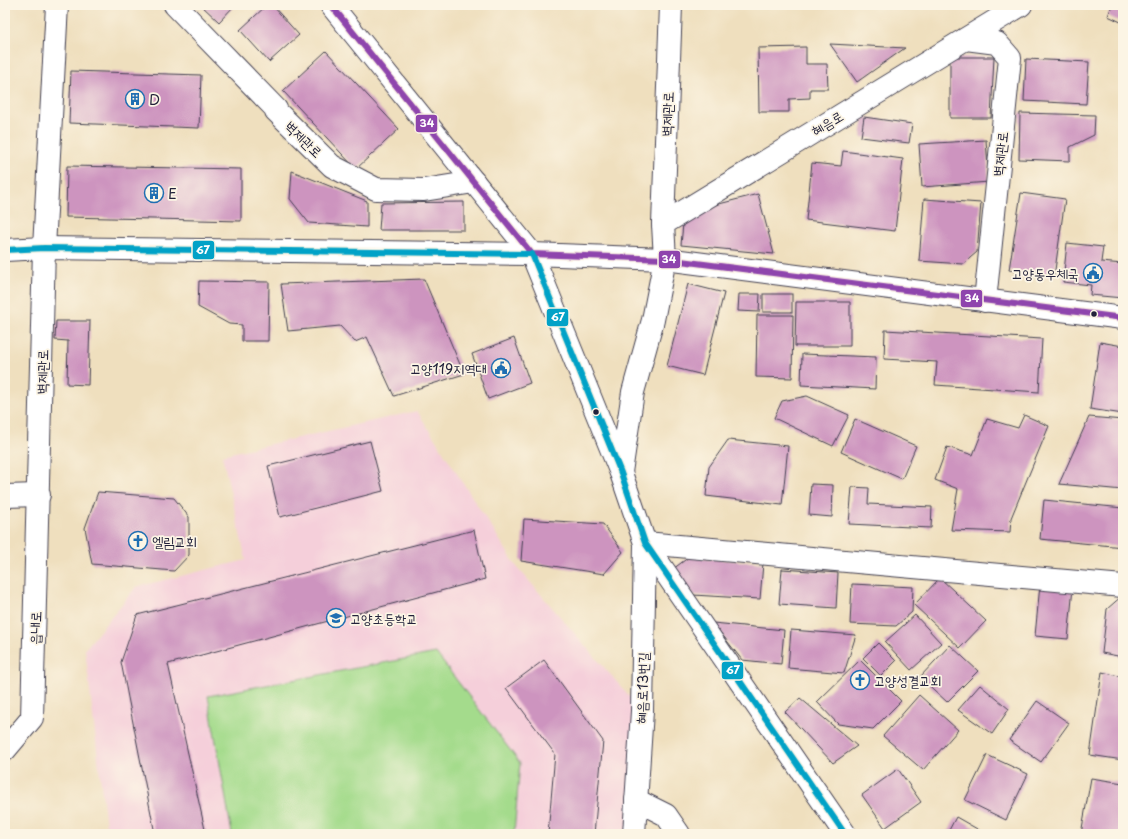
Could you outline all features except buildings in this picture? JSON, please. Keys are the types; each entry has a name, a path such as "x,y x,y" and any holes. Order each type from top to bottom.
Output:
{"street":[{"name":"벽제관로","path":"39,495 44,248 57,5"},
{"name":"벽제관로","path":"175,5 276,109 276,111 332,166 376,188 424,190 474,182"},
{"path":"331,5 532,254 621,473 644,542 845,834"},
{"name":"벽제관로","path":"663,224 671,5"},
{"name":"혜음로","path":"663,224 1021,5"},
{"name":"벽제관로","path":"966,39 998,43 1010,58 985,300"},
{"path":"621,473 633,392 652,320 665,259 663,224"},
{"path":"5,250 44,248 532,254 665,259 1123,318"},
{"path":"5,496 39,495"},
{"name":"읍내로","path":"5,750 32,718 39,495"},
{"path":"644,542 1123,586"},
{"name":"혜음로13번길","path":"634,834 642,711 644,542"},
{"path":"636,800 666,815 680,834"}],"shaded area":[{"name":"고양초등학교","path":"417,411 517,567 642,711 634,834 107,834 85,649 136,587 246,560 222,455"}],"green space":[{"path":"436,653 520,763 514,834 232,834 208,696"}],"transit line":[{"name":"34","path":"331,5 532,254 665,259 1123,318"},
{"name":"67","path":"5,250 44,248 532,254 621,473 645,543 845,834"}],"place":[{"name":"D","path":"135,99"},
{"name":"E","path":"154,193"},
{"name":"고양동우체국","path":"1093,273"},
{"name":"고양119지역대","path":"501,368"},
{"name":"엘림교회","path":"138,541"},
{"name":"고양초등학교","path":"336,618"},
{"name":"고양성결교회","path":"860,680"}]}
